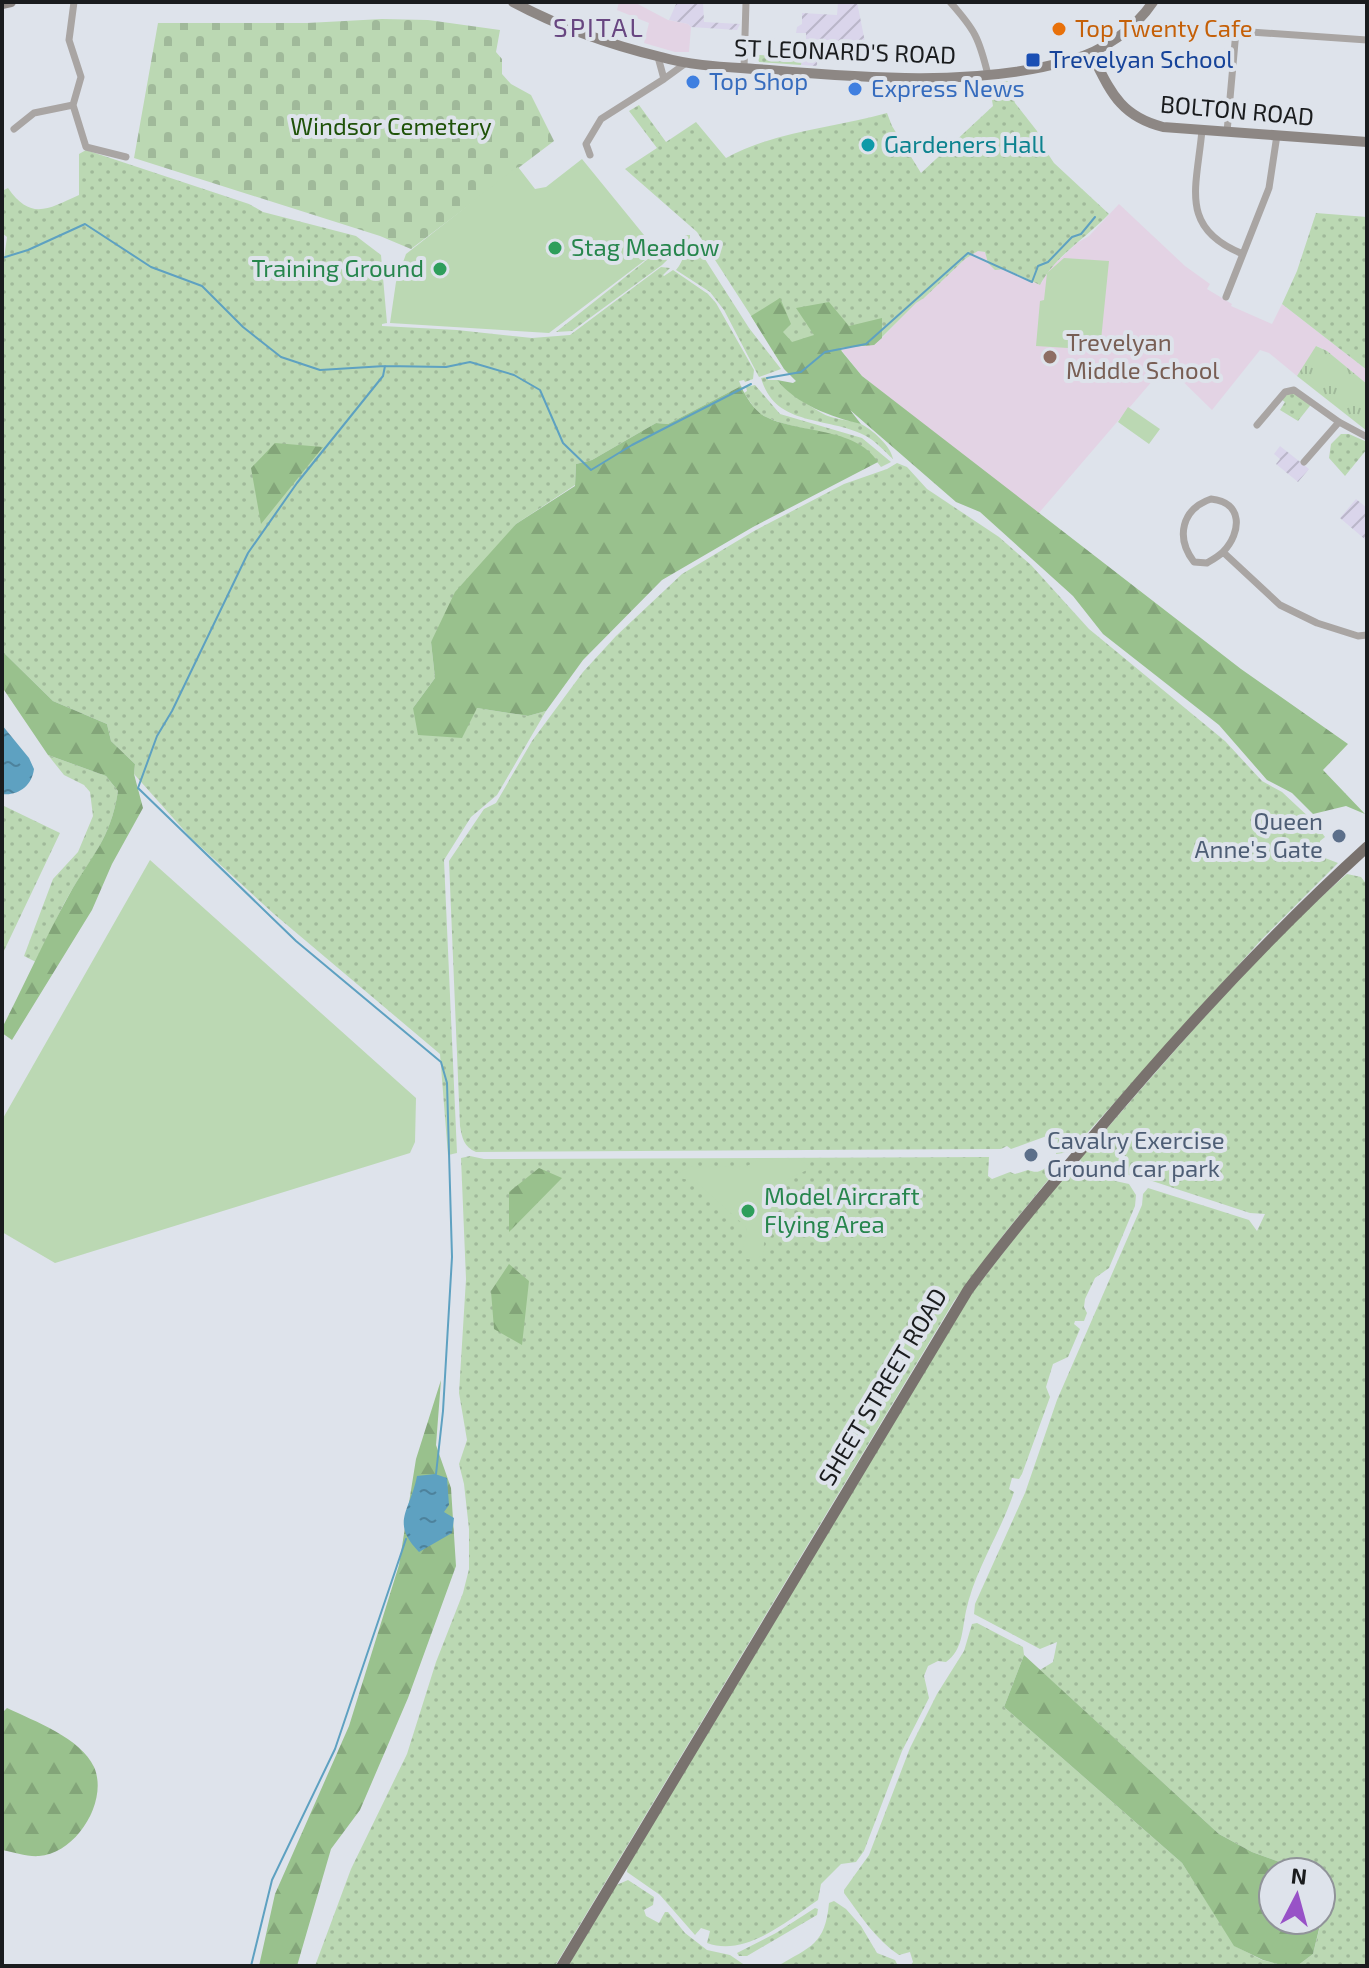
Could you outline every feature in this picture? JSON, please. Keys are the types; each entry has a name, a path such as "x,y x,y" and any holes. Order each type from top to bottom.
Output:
{"main road":[{"path":"2,4 11,2"},
{"name":"ST LEONARD'S ROAD","path":"513,2 598,37 658,57 706,67 835,76 988,75 1042,67 1091,53 1128,30 1144,16 1153,2"},
{"name":"BOLTON ROAD","path":"1091,53 1116,100 1145,122 1163,127 1367,142"},
{"name":"SHEET STREET ROAD","path":"562,1966 968,1290 1011,1232 1151,1067 1320,890 1367,847"}],"street":[{"path":"74,2 69,40 81,77 73,105 86,147 126,157"},
{"path":"744,68 746,2"},
{"path":"950,2 973,28 980,42 988,75"},
{"path":"1227,132 1236,31 1367,40"},
{"path":"658,57 664,79"},
{"path":"590,155 586,144 601,119 677,72 686,63"},
{"path":"14,129 34,113 73,105"},
{"path":"1202,130 1196,210 1201,224 1214,240 1243,254"},
{"path":"1226,297 1269,188 1277,135"},
{"path":"1257,425 1285,392 1294,390 1339,422 1367,437"},
{"path":"1304,462 1339,422"},
{"path":"1211,499 1224,500 1233,508 1237,519 1233,536 1223,552 1207,563 1194,562 1186,551 1183,533 1187,515 1198,503 1211,499"},
{"path":"1223,552 1280,605 1317,623 1358,636 1367,635"}],"shaded area":[{"path":"619,2 634,2 668,20 688,24 691,27 689,52 675,52 644,43 649,23 617,10"},
{"path":"677,2 703,2 704,22 740,24 737,30 691,27 669,20"},
{"path":"838,2 857,2 865,42 806,39 806,33 796,33 797,27 802,24 802,13 837,15"},
{"path":"802,40 812,40 812,46 818,46 817,66 801,65"},
{"name":"Trevelyan Middle School","path":"1119,204 1185,266 1210,284 1207,289 1231,306 1272,324 1282,304 1367,370 1367,384 1317,346 1297,376 1269,353 1260,350 1212,410 1166,365 1038,514 862,376 839,347 868,346 880,340 916,302 978,251 985,252 988,263 1031,282 1042,283 1045,273 1089,236"},
{"path":"1280,446 1309,469 1298,482 1276,464 1280,459 1274,454"},
{"path":"1356,499 1367,508 1367,541 1340,518"}],"green space":[{"name":"Windsor Cemetery","path":"428,20 500,30 496,52 502,59 502,74 511,84 531,95 554,141 411,249 380,236 134,158 158,23 307,23"},
{"path":"756,51 759,55 802,57 801,65 759,62"},
{"path":"1008,81 1015,103 1037,131 1054,163 1109,214 1062,256 1040,285 1006,269 995,270 988,263 985,252 978,251 916,303 874,345 840,347 842,351 805,374 755,322 697,232 625,169 657,148 629,111 639,105 666,142 696,122 726,158 784,136 887,113 921,173 993,106 989,83"},
{"path":"86,150 249,204 263,212 356,236 381,255 387,323 382,326 532,338 570,335 661,267 670,268 664,276 673,270 716,303 754,370 753,379 739,381 741,386 668,424 656,423 592,460 576,464 575,485 516,524 431,642 435,678 413,708 477,708 528,716 546,711 497,795 471,817 444,860 457,1153 448,1155 440,1054 274,914 190,837 134,774 135,764 111,741 107,724 53,701 2,651 2,273 7,237 2,233 2,191 8,188 24,205 40,209 79,195 79,154"},
{"name":"Stag Meadow","path":"582,159 657,251 549,333 390,323 396,282 406,254 514,169 518,167 535,189 546,187"},
{"path":"1316,213 1367,217 1367,370 1282,304 1297,271"},
{"path":"686,235 690,238 662,265 572,331 556,332 668,243 673,244"},
{"path":"694,242 749,328 781,369 759,377 724,310 710,292 676,270"},
{"path":"1064,258 1109,261 1100,350 1036,346 1040,301 1044,300 1047,273"},
{"path":"780,298 791,324 783,332 792,342 814,335 796,308 829,302 849,326 882,318 882,338 874,345 839,348 862,376 1241,669 1348,744 1323,770 1365,814 1346,806 1313,814 1292,793 1267,780 1219,725 1103,634 1073,596 980,512 956,502 850,410 861,424 838,418 794,396 777,380 796,381 784,369 751,316"},
{"path":"1316,346 1327,351 1367,384 1367,431 1297,376"},
{"path":"767,377 768,380 777,380 823,413 864,426 885,443 893,459 864,435 790,413 768,394 761,378"},
{"path":"755,385 780,414 862,438 891,462 881,467 870,454 843,438 764,416 744,393 746,387"},
{"path":"741,386 757,411 764,416 841,436 868,450 878,462 753,527 662,580 583,660 546,711 528,716 477,708 462,738 418,735 413,708 435,678 431,642 455,592 516,524 575,486 576,464 592,460 656,423 668,424"},
{"path":"1291,391 1313,402 1298,421 1280,410 1285,402 1279,398"},
{"path":"1128,407 1160,429 1149,444 1118,422"},
{"path":"1341,434 1367,442 1367,449 1345,476 1329,458 1331,444"},
{"path":"275,443 323,447 261,524 251,468"},
{"path":"897,463 907,467 927,489 999,537 1031,565 1089,629 1225,741 1262,781 1282,792 1325,837 1320,841 1320,852 1325,858 1338,863 1262,939 1070,1152 1056,1154 1058,1139 1044,1137 1011,1149 1007,1146 1001,1149 472,1150 464,1142 460,1126 449,861 484,809 496,803 532,741 583,672 682,574 754,531 844,484"},
{"path":"2,651 53,701 107,724 111,741 135,764 134,774 143,808 112,864 92,910 12,1040 2,1033 2,1028 60,911 105,835 118,791 106,776 48,755 2,687"},
{"path":"48,755 106,776 118,791 106,833 65,901 36,962 24,956 53,879 78,852 93,816 90,792 84,785 64,775"},
{"path":"2,805 60,833 2,955"},
{"path":"150,860 416,1098 415,1142 410,1153 55,1263 2,1232 2,1120"},
{"path":"1347,874 1361,877 1367,885 1367,1966 1297,1966 1313,1954 1318,1936 1337,1936 1337,1856 1263,1856 1219,1834 1040,1670 1053,1662 1057,1642 1040,1649 974,1614 975,1604 1025,1493 1057,1400 1142,1205 1143,1194 1148,1188 1249,1220 1257,1231 1265,1214 1250,1213 1140,1177 1083,1167 1080,1159 1242,976"},
{"path":"989,1157 988,1176 992,1179 1010,1172 1040,1171 1050,1164 1053,1174 954,1301 555,1966 315,1966 351,1869 407,1754 469,1569 469,1529 459,1464 467,1440 459,1393 466,1279 461,1158 484,1159"},
{"name":"Model Aircraft Flying Area","path":"761,1159 800,1160 809,1166 807,1170 776,1185 768,1196 763,1255 755,1260 746,1259 742,1253 747,1231 745,1226 695,1181 679,1178 679,1173 690,1167 747,1166"},
{"path":"539,1168 562,1178 509,1232 509,1192"},
{"path":"1079,1173 1129,1184 1136,1195 1135,1206 1109,1268 1095,1278 1085,1299 1087,1313 1084,1321 1075,1321 1074,1324 1080,1329 1068,1357 1053,1364 1046,1387 1050,1397 1022,1474 1019,1479 1012,1478 1009,1489 1014,1492 975,1580 959,1646 946,1662 938,1661 928,1666 924,1676 929,1698 902,1751 864,1851 856,1862 841,1864 821,1884 818,1900 780,1927 736,1945 707,1943 710,1931 701,1928 695,1935 660,1895 627,1872 628,1861 958,1311 1059,1181"},
{"path":"509,1264 529,1281 522,1345 494,1329 491,1291"},
{"path":"441,1380 436,1445 451,1488 456,1566 408,1698 360,1810 331,1849 297,1966 259,1966 275,1894 349,1726 399,1565 416,1459"},
{"path":"977,1623 1023,1647 1024,1655 1004,1707 1182,1863 1235,1946 1262,1960 1285,1966 910,1966 913,1962 910,1952 899,1955 876,1935 844,1890 869,1855 910,1748 937,1694 964,1651 972,1624"},
{"path":"1024,1655 1219,1834 1263,1856 1257,1856 1257,1936 1317,1936 1313,1954 1297,1966 1285,1966 1263,1960 1234,1946 1182,1863 1004,1707"},
{"path":"7,1708 68,1739 79,1747 94,1767 97,1795 93,1810 77,1836 53,1853 35,1856 2,1850 2,1713"},
{"path":"628,1880 654,1897 653,1905 644,1910 646,1916 659,1923 668,1912 685,1933 707,1950 730,1955 746,1966 566,1966 614,1886"},
{"path":"834,1901 861,1926 877,1953 895,1960 898,1966 778,1966 814,1943 824,1928 829,1903"},
{"path":"818,1909 817,1915 747,1956 737,1953 776,1933"}],"water":[{"path":"2,725 29,758 34,769 27,785 8,794 2,794"},
{"path":"435,1474 447,1478 449,1505 444,1512 454,1518 452,1533 419,1552 405,1533 404,1516 417,1476"}],"waterway":[{"path":"767,378 801,372 825,352 866,344 968,253 1032,282 1038,266 1048,262 1072,237 1081,234 1095,217"},
{"path":"2,258 28,250 85,224 151,267 202,286 243,327 281,357 320,370 385,366 446,367 470,362 514,375 540,390 563,443 591,470 632,445 751,384"},
{"path":"385,366 383,376 297,483 248,553 157,736 138,788 296,941 441,1062 447,1083 452,1257 436,1474"},
{"path":"251,1966 272,1880 335,1749 406,1539"}],"place":[{"name":"Top Twenty Cafe","path":"1059,29"},
{"name":"Trevelyan School","path":"1033,60"},
{"name":"Top Shop","path":"693,82"},
{"name":"Express News","path":"855,89"},
{"name":"Gardeners Hall","path":"868,145"},
{"name":"Stag Meadow","path":"555,248"},
{"name":"Training Ground","path":"440,269"},
{"name":"Trevelyan Middle School","path":"1050,357"},
{"name":"Queen Anne's Gate","path":"1339,836"},
{"name":"Cavalry Exercise Ground car park","path":"1031,1155"},
{"name":"Model Aircraft Flying Area","path":"748,1211"}],"district":[{"name":"SPITAL","path":"599,28"}]}
